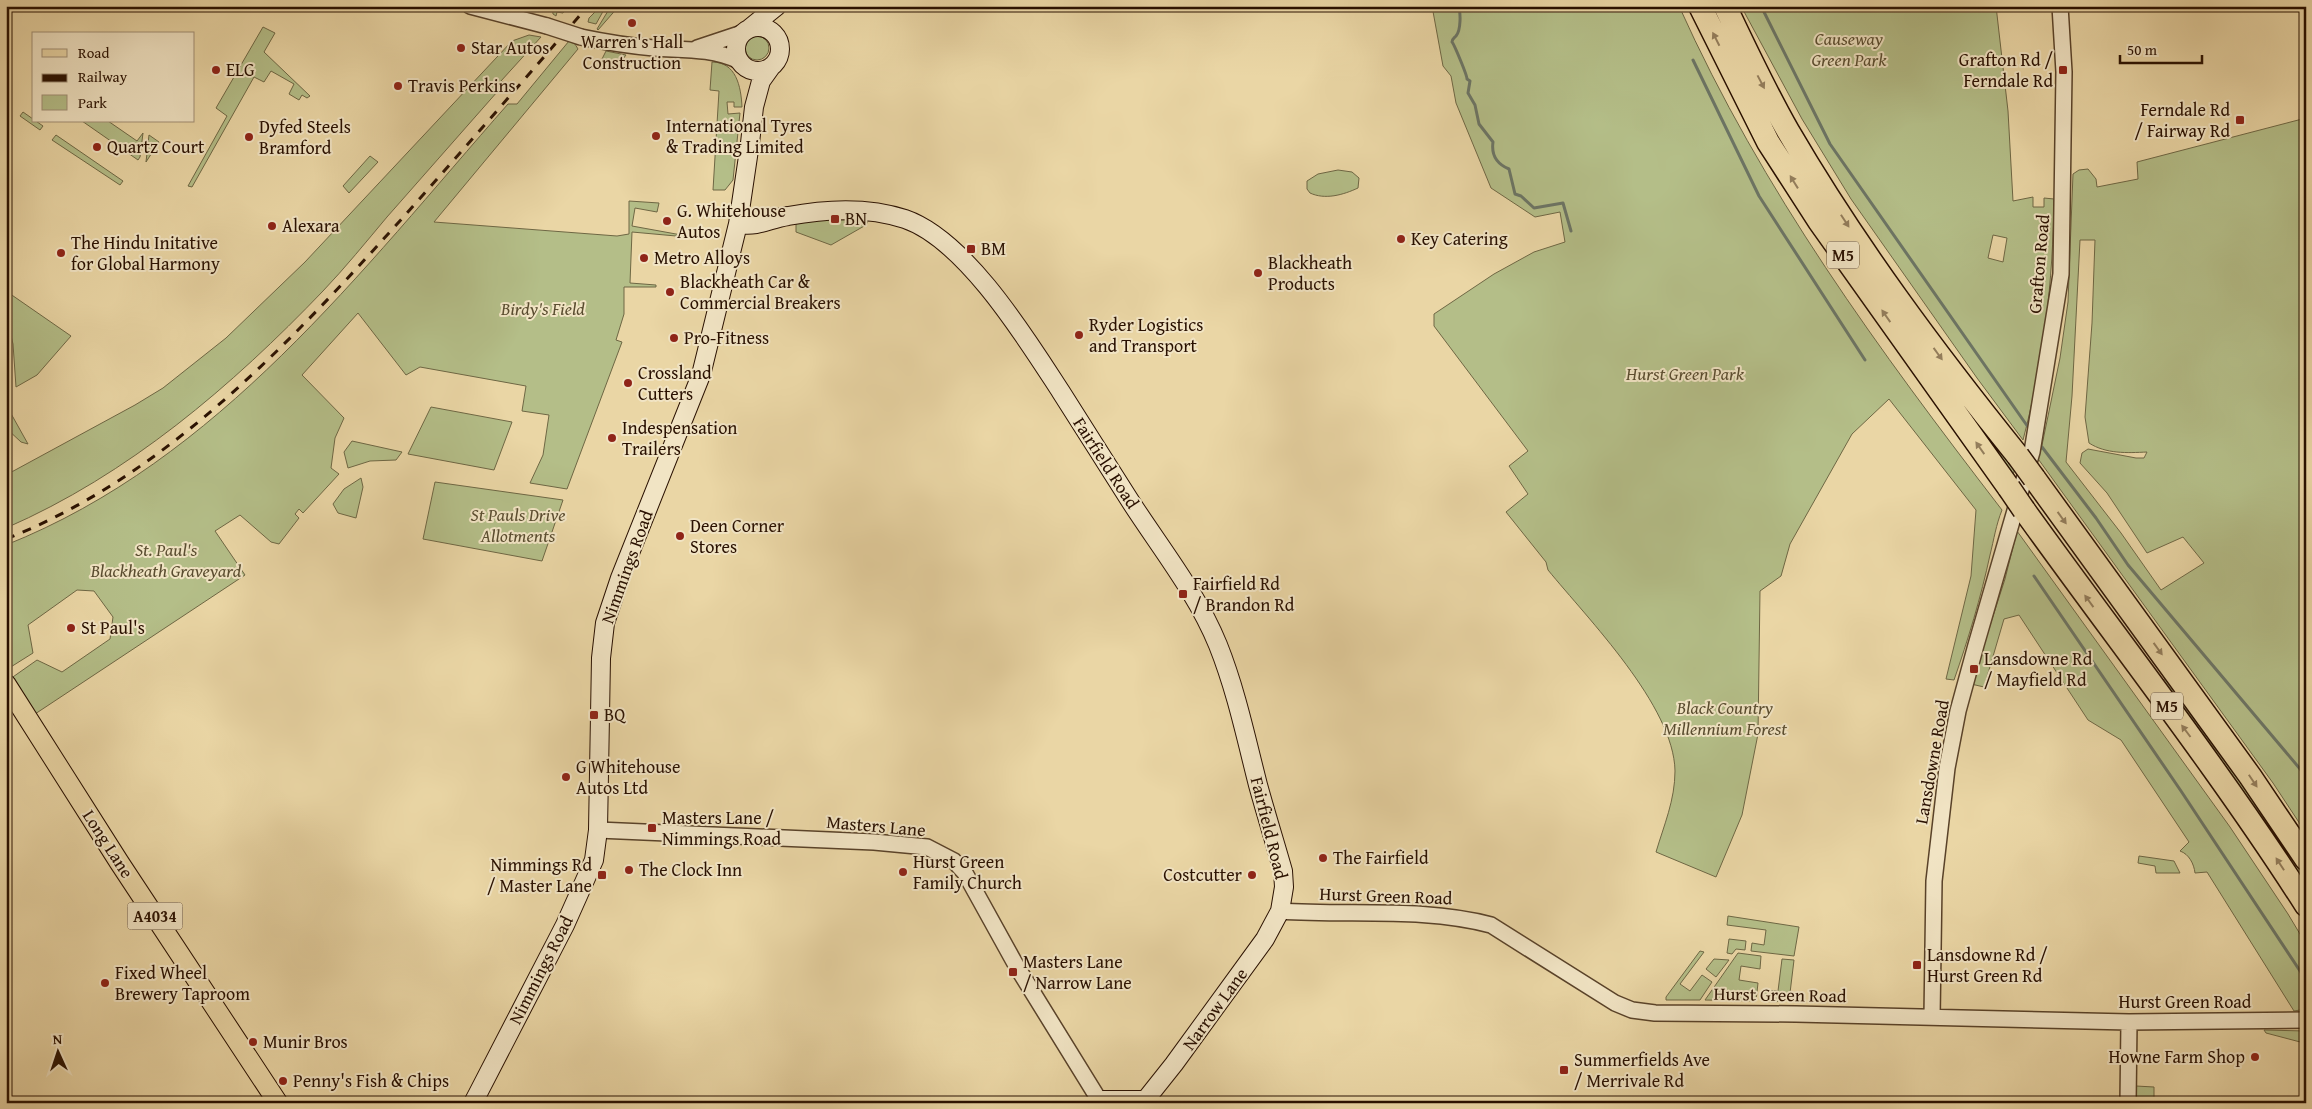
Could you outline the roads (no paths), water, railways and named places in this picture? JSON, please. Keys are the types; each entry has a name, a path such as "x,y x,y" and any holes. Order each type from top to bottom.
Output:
{"highway":[{"name":"M5","path":"1700,6 1768,142 1818,221 2009,488 2018,515 2206,758 2270,848 2306,905"},
{"name":"M5","path":"1725,6 1760,80 1788,131 1874,264 1959,383 2018,456 2250,776 2306,858"}],"main road":[{"path":"777,6 737,40 736,50 740,62 750,70 758,71 771,66 776,61 780,52 776,37 777,17 781,6"},
{"path":"746,31 766,28 776,37"},
{"name":"Nimmings Road","path":"740,62 748,73 754,107"},
{"name":"Nimmings Road","path":"473,1103 584,887 594,860 598,830 601,658 605,623 620,578 701,375 738,224 754,107 762,81 771,66"},
{"name":"Fairfield Road","path":"738,224 755,226 784,216 815,211 866,212 908,220 925,228 960,257 1009,312 1164,553 1196,598 1218,645 1242,719 1283,871 1284,887 1280,911"},
{"name":"Long Lane","path":"6,684 119,862 278,1103"},
{"name":"Narrow Lane","path":"1144,1101 1266,939 1280,911"},
{"path":"1098,1100 1144,1101"}],"street":[{"path":"470,6 581,37 653,48 693,49 727,55 740,62"},
{"name":"Grafton Road","path":"2018,515 2032,452 2061,274 2064,72 2060,6"},
{"path":"693,49 746,31"},
{"name":"Lansdowne Road","path":"1932,1017 1934,881 1947,768 1958,711 1976,645 2018,515"},
{"name":"Masters Lane","path":"598,830 874,842 927,847 947,857 954,861 965,873 1017,967 1098,1100"},
{"name":"Hurst Green Road","path":"1280,911 1441,916 1463,918 1491,925 1615,1003 1632,1010 1662,1013 2128,1022 2306,1020"},
{"path":"2128,1022 2128,1103"}],"waterway":[{"path":"1458,6 1460,25 1458,33 1452,42 1467,79 1470,81 1468,93 1475,105 1479,124 1493,142 1493,151 1496,159 1501,165 1509,169 1515,194 1521,196 1534,208 1563,203 1571,231"},
{"path":"1761,6 1830,144 2028,427"},
{"path":"1693,60 1759,196 1865,360"},
{"path":"2042,447 2096,518 2128,565 2306,776"},
{"path":"2034,576 2181,791 2306,980"}],"railway":[{"path":"6,539 64,513 118,481 170,444 220,404 267,361 312,316 398,223 588,6"}],"place":[{"name":"Warren's Hall Construction","path":"632,23"},
{"name":"Star Autos","path":"461,48"},
{"name":"ELG","path":"216,70"},
{"name":"Grafton Rd / Ferndale Rd","path":"2063,70"},
{"name":"Travis Perkins","path":"398,86"},
{"name":"Ferndale Rd / Fairway Rd","path":"2240,120"},
{"name":"International Tyres & Trading Limited","path":"656,136"},
{"name":"Dyfed Steels Bramford","path":"249,137"},
{"name":"Quartz Court","path":"97,147"},
{"name":"BN","path":"835,219"},
{"name":"G. Whitehouse Autos","path":"667,221"},
{"name":"Alexara","path":"272,226"},
{"name":"Key Catering","path":"1401,239"},
{"name":"BM","path":"971,249"},
{"name":"The Hindu Initative for Global Harmony","path":"61,253"},
{"name":"Metro Alloys","path":"644,258"},
{"name":"Blackheath Products","path":"1258,273"},
{"name":"Blackheath Car & Commercial Breakers","path":"670,292"},
{"name":"Ryder Logistics and Transport","path":"1079,335"},
{"name":"Pro-Fitness","path":"674,338"},
{"name":"Crossland Cutters","path":"628,383"},
{"name":"Indespensation Trailers","path":"612,438"},
{"name":"Deen Corner Stores","path":"680,536"},
{"name":"Fairfield Rd / Brandon Rd","path":"1183,594"},
{"name":"St Paul's","path":"71,628"},
{"name":"Lansdowne Rd / Mayfield Rd","path":"1974,669"},
{"name":"BQ","path":"594,715"},
{"name":"G Whitehouse Autos Ltd","path":"566,777"},
{"name":"Masters Lane / Nimmings Road","path":"652,828"},
{"name":"The Fairfield","path":"1323,858"},
{"name":"The Clock Inn","path":"629,870"},
{"name":"Hurst Green Family Church","path":"903,872"},
{"name":"Nimmings Rd / Master Lane","path":"602,875"},
{"name":"Costcutter","path":"1252,875"},
{"name":"Lansdowne Rd / Hurst Green Rd","path":"1917,965"},
{"name":"Masters Lane / Narrow Lane","path":"1013,972"},
{"name":"Fixed Wheel Brewery Taproom","path":"105,983"},
{"name":"Munir Bros","path":"253,1042"},
{"name":"Howne Farm Shop","path":"2255,1057"},
{"name":"Summerfields Ave / Merrivale Rd","path":"1564,1070"},
{"name":"Penny's Fish & Chips","path":"283,1081"}],"park label":[{"name":"Causeway Green Park","path":"1849,49"},
{"name":"Birdy's Field","path":"543,309"},
{"name":"Hurst Green Park","path":"1685,374"},
{"name":"St Pauls Drive Allotments","path":"518,525"},
{"name":"St. Paul's Blackheath Graveyard","path":"166,560"},
{"name":"Black Country Millennium Forest","path":"1725,718"}]}
